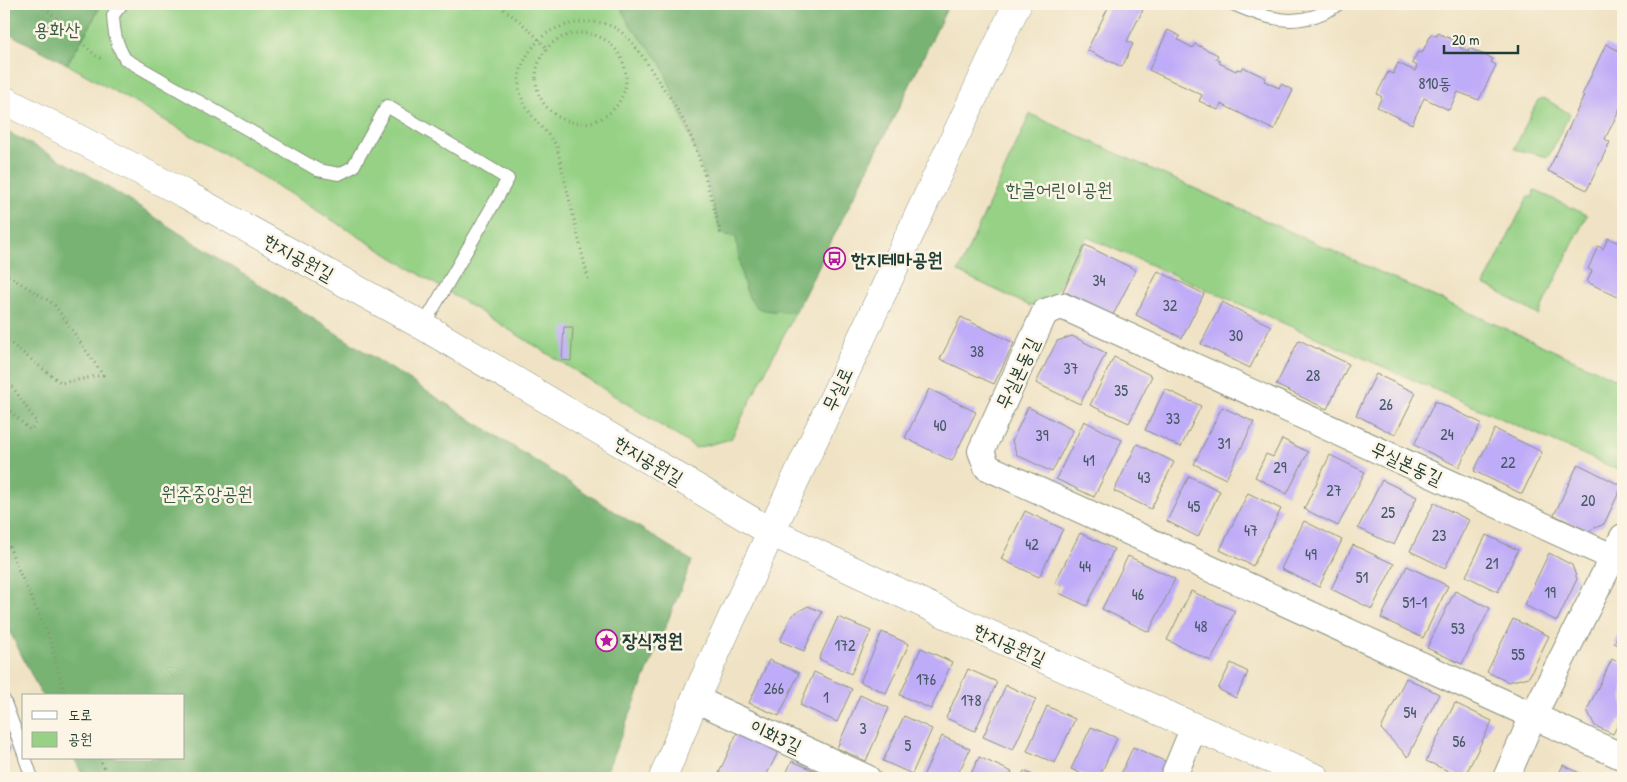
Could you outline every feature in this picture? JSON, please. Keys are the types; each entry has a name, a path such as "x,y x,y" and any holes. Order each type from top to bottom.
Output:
{"street":[{"name":"무실로","path":"663,778 694,699 770,532 1018,4"},
{"name":"한지공원길","path":"4,100 185,194 423,326 770,532 1194,727 1316,778"},
{"name":"무실본동길","path":"1620,552 1062,306 1045,312 981,451 987,468 1623,757"},
{"path":"1506,778 1533,716 1620,552"},
{"name":"이화3길","path":"694,699 860,777"},
{"path":"1174,778 1194,727"}],"lane":[{"path":"122,4 113,15 114,35 117,46 125,59 318,170 339,174 353,167 387,106 508,179 423,326"},
{"path":"1233,4 1251,12 1280,20 1297,20 1330,10 1339,4"},
{"path":"4,700 22,749"},
{"path":"26,760 32,778"}],"path":[{"path":"495,4 539,40 547,49"},
{"path":"588,279 557,147 547,132 534,120 524,103 519,83 522,68 539,40 548,32 563,26 591,22 607,24 620,31 634,44 686,125 707,181 721,234"},
{"path":"576,33 590,34 604,39 615,48 623,61 626,76 624,91 618,105 606,116 592,122 577,123 562,120 549,111 541,99 536,85 536,71 541,57 547,49 562,37 576,33"},
{"path":"4,273 54,304 103,375 61,383 4,338"},
{"path":"4,374 37,423 30,430 4,404"},
{"path":"4,532 17,567 48,636 64,694"},
{"path":"99,760 110,778"}],"green space":[{"name":"용화산","path":"4,4 101,4 67,64 4,31"},
{"path":"101,4 848,4 905,95 731,439 696,448 253,171 67,64"},
{"path":"619,4 949,4 795,313 760,309 749,296 742,276 736,237 721,234 707,181 661,62 629,24"},
{"path":"1544,98 1570,114 1548,157 1514,149 1538,100"},
{"name":"한글어린이공원","path":"1030,114 1623,382 1623,472 1087,237 1051,300 1030,306 958,272"},
{"name":"원주중앙공원","path":"4,130 87,174 692,561 604,778 84,778 75,760 185,760 185,694 41,694 4,620"},
{"path":"1534,190 1587,215 1538,315 1484,285 1528,196 1533,197"}],"building":[{"path":"1110,4 1146,4 1127,41 1133,44 1122,67 1087,50"},
{"path":"1168,30 1180,36 1178,40 1193,48 1195,44 1218,55 1216,59 1220,61 1219,63 1236,71 1237,69 1241,70 1243,67 1266,78 1264,81 1279,88 1281,84 1293,90 1274,130 1221,104 1218,110 1199,101 1202,95 1149,70"},
{"path":"1438,33 1462,44 1460,48 1468,51 1469,48 1493,59 1491,62 1496,65 1479,100 1458,92 1449,110 1424,98 1412,124 1377,107 1382,97 1377,94 1388,72 1393,74 1398,63 1415,71 1417,66 1412,63 1418,52 1422,53 1431,34 1437,36"},
{"path":"1606,44 1623,53 1623,102 1605,139 1610,142 1587,190 1548,171 1584,96 1582,95"},
{"path":"1608,238 1623,245 1622,299 1587,282 1592,271 1588,269 1598,246 1603,249"},
{"path":"1085,245 1136,270 1113,315 1063,291"},
{"path":"1158,271 1204,294 1182,338 1136,315"},
{"path":"1222,302 1271,326 1250,368 1201,344"},
{"path":"961,317 1014,343 994,384 940,359"},
{"path":"564,327 573,327 571,361 562,360"},
{"path":"1072,336 1106,353 1080,404 1036,383 1057,341"},
{"path":"1299,340 1349,364 1327,409 1276,385"},
{"path":"1114,357 1152,376 1129,423 1090,405"},
{"path":"1376,374 1416,393 1395,435 1356,415"},
{"path":"929,389 976,412 952,461 905,438"},
{"path":"1165,389 1201,406 1181,447 1145,430"},
{"path":"1435,401 1481,423 1459,467 1414,445"},
{"path":"1028,407 1073,430 1052,472 1017,455 1012,441"},
{"path":"1222,407 1254,422 1226,479 1194,464"},
{"path":"1084,421 1122,440 1094,497 1056,479"},
{"path":"1495,429 1542,452 1522,494 1474,471"},
{"path":"1282,439 1308,452 1287,494 1255,477 1266,454 1273,457"},
{"path":"1137,444 1174,462 1151,509 1114,491"},
{"path":"1330,455 1365,472 1338,526 1304,509"},
{"path":"1578,464 1622,486 1604,524 1588,531 1554,515"},
{"path":"1189,476 1220,491 1198,537 1167,521"},
{"path":"1382,480 1417,497 1394,545 1358,528"},
{"path":"1248,493 1281,509 1253,566 1220,550"},
{"path":"1434,503 1469,520 1445,568 1410,551"},
{"path":"1025,511 1063,529 1039,577 1001,559"},
{"path":"1304,521 1342,540 1319,587 1281,569"},
{"path":"1080,533 1114,549 1087,606 1059,593 1062,586 1055,583"},
{"path":"1486,535 1518,550 1498,592 1466,576"},
{"path":"1353,545 1394,564 1372,609 1331,589"},
{"path":"1549,553 1572,565 1577,579 1557,621 1524,605"},
{"path":"1128,556 1175,579 1149,632 1102,609"},
{"path":"1407,566 1448,586 1423,638 1381,618"},
{"path":"1191,591 1235,611 1211,661 1167,640"},
{"path":"1455,591 1490,608 1462,664 1427,648"},
{"path":"808,606 822,612 804,651 780,641 792,615"},
{"path":"838,617 871,631 851,674 819,659"},
{"path":"1513,619 1549,636 1529,677 1508,682 1487,672"},
{"path":"1623,624 1623,647 1614,643"},
{"path":"882,632 909,644 886,693 860,682"},
{"path":"921,648 952,662 931,709 900,695"},
{"path":"1612,659 1623,665 1623,715 1613,734 1595,726 1587,710"},
{"path":"769,660 799,673 779,716 749,703"},
{"path":"1231,663 1248,672 1236,698 1218,689"},
{"path":"968,669 997,682 975,731 946,718"},
{"path":"814,672 852,689 837,722 800,705"},
{"path":"1406,678 1439,694 1408,757 1381,729"},
{"path":"1006,685 1036,699 1013,750 983,737"},
{"path":"860,695 889,708 866,761 837,748"},
{"path":"1455,703 1492,721 1464,778 1426,761"},
{"path":"1047,706 1075,719 1055,763 1027,751"},
{"path":"904,716 932,729 912,774 883,761"},
{"path":"1091,727 1117,738 1099,778 1091,778 1071,769"},
{"path":"4,730 11,734 5,745 11,748 4,761"},
{"path":"737,733 778,752 765,778 731,778 719,773"},
{"path":"942,736 970,749 956,778 922,778"},
{"path":"1133,747 1169,763 1162,778 1119,778"},
{"path":"979,757 1012,772 1009,778 969,778"},
{"path":"792,761 831,778 784,778"},
{"path":"1563,765 1590,778 1557,778"},
{"path":"1024,771 1039,778 1020,778"}],"place":[{"name":"한지테마공원","path":"835,259"},
{"name":"장식정원","path":"606,640"}]}
